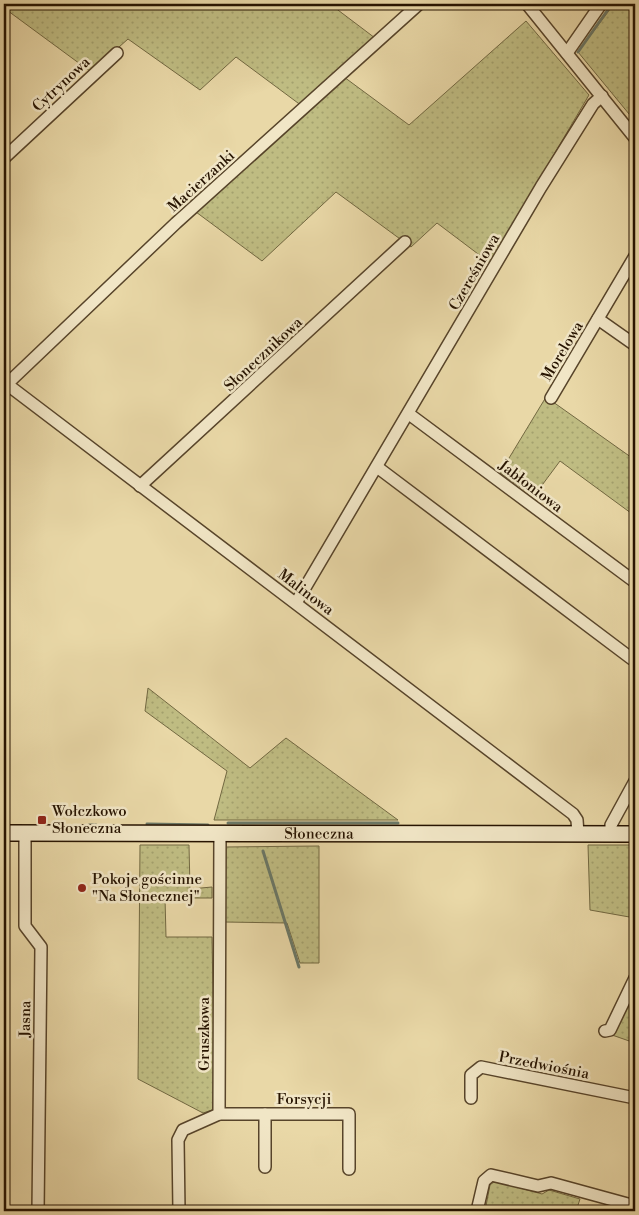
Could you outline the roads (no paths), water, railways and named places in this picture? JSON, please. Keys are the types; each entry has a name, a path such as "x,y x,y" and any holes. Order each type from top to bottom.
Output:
{"street":[{"name":"Macierzanki","path":"5,383 176,223 419,4"},
{"path":"527,4 635,138"},
{"path":"567,53 601,4"},
{"name":"Cytrynowa","path":"4,158 117,53"},
{"name":"Czereśniowa","path":"296,604 541,187 593,104 602,96"},
{"name":"Słonecznikowa","path":"140,486 405,242"},
{"name":"Morelowa","path":"551,398 635,256"},
{"name":"Morelowa","path":"598,319 635,345"},
{"name":"Malinowa","path":"5,383 573,814 577,820 578,834"},
{"name":"Jabłoniowa","path":"409,414 635,582"},
{"path":"377,467 632,659"},
{"path":"612,835 611,825 635,781"},
{"name":"Gruszkowa","path":"219,1114 220,832"},
{"name":"Słoneczna","path":"4,833 635,834"},
{"name":"Jasna","path":"25,833 25,926 41,947 38,1211"},
{"path":"605,1031 610,1030 635,978"},
{"name":"Przedwiośnia","path":"471,1098 471,1075 481,1068 635,1098"},
{"path":"178,1211 178,1140 183,1130 219,1114"},
{"name":"Forsycji","path":"219,1114 349,1114 349,1169"},
{"name":"Forsycji","path":"265,1114 265,1167"},
{"path":"477,1211 484,1181 491,1175 538,1186 551,1183 635,1206"}],"waterway":[{"path":"578,52 612,4"},
{"path":"228,823 398,823"},
{"path":"147,824 208,825"},
{"path":"89,825 96,825"},
{"path":"263,851 299,967 298,964"}],"place":[{"name":"Wołczkowo Słoneczna","path":"42,820"},
{"name":"Pokoje gościnne \"Na Słonecznej\"","path":"82,888"}]}
